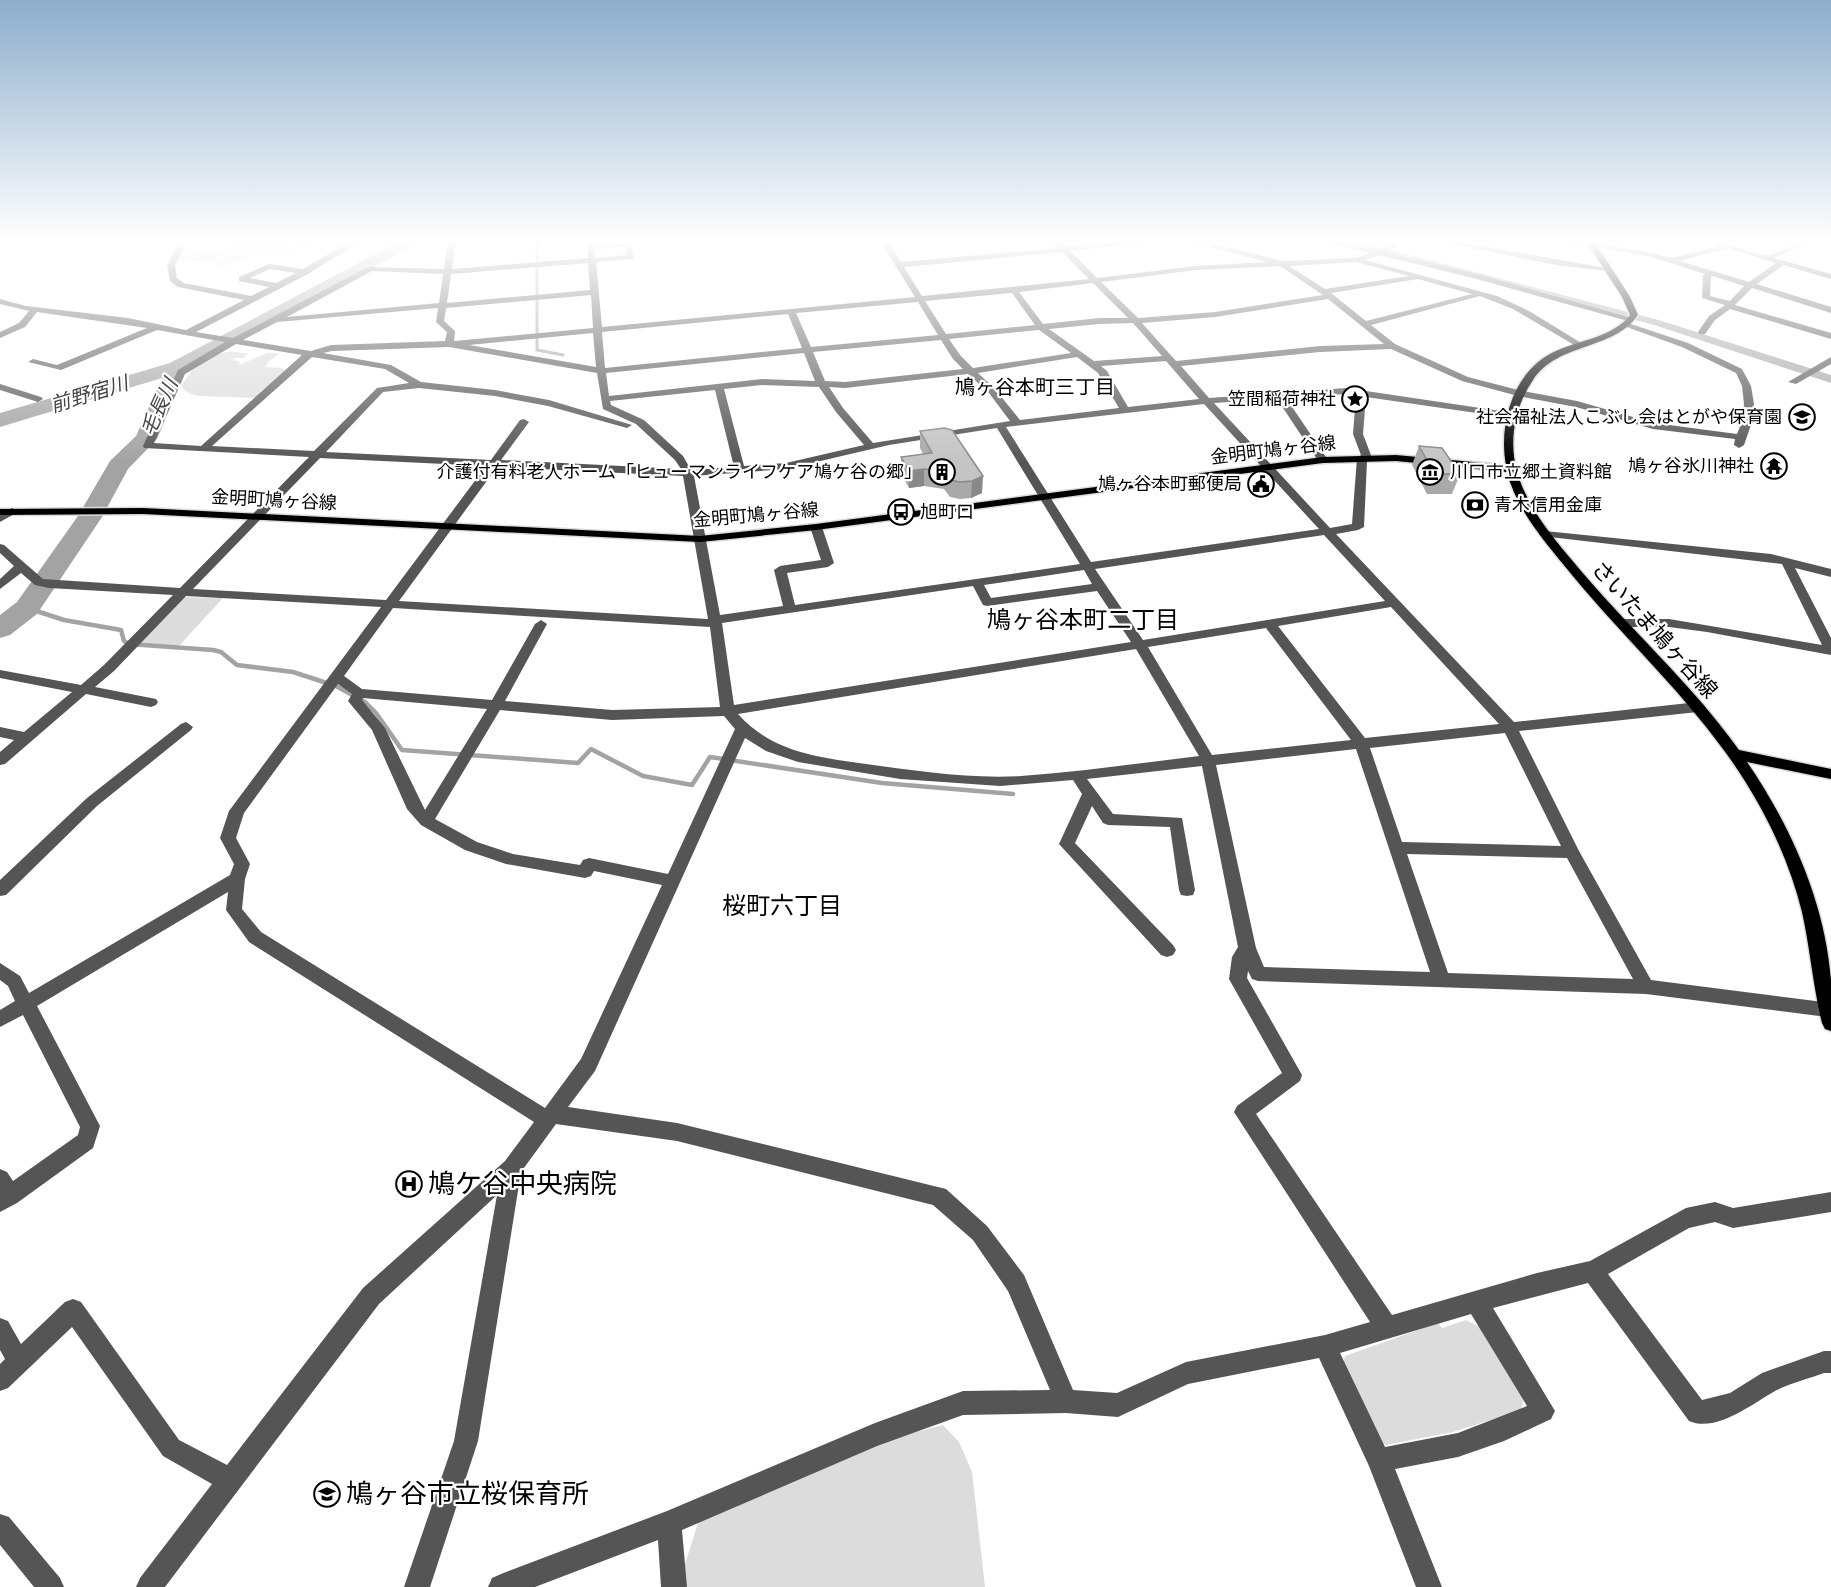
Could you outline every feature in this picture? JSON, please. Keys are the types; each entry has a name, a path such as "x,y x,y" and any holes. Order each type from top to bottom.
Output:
{"main road":[{"name":"さいたま鳩ヶ谷線","path":"1631,318 1548,358 1521,394 1511,415 1511,469 1523,499 1545,534 1621,623 1698,706 1735,754 1771,816 1795,864 1826,966 1829,1016"},
{"name":"金明町鳩ヶ谷線","path":"6,512 108,510 700,539 1046,498 1271,469 1323,460 1396,458 1511,469"},
{"path":"1735,754 1831,774"}],"street":[{"path":"0,335 22,325 30,315"},
{"path":"95,315 235,342 388,367 419,385"},
{"path":"187,333 222,315"},
{"path":"284,315 181,372 148,446 688,473 786,466 871,446 1000,425 1207,401 1346,391 1511,415"},
{"path":"273,321 340,315"},
{"path":"441,315 440,322 451,331 449,344"},
{"path":"596,315 606,407 640,422 679,458 688,473 715,622 728,711 743,727 778,751 840,765 910,776 988,782 1077,776 1698,706"},
{"path":"203,449 311,354 331,348 449,344 747,315"},
{"path":"793,315 823,385 839,410 871,446"},
{"path":"929,315 956,357 992,391 1017,423"},
{"path":"1032,315 1041,327 1102,371 1125,411"},
{"path":"1130,315 1509,726 1572,852 1646,987"},
{"path":"449,344 601,371 1099,321 1136,321 1221,315"},
{"path":"1353,315 1392,346 1465,379 1521,394 1577,404 1653,426 1739,441 1747,427 1748,409 1745,379 1739,371 1631,318 1620,315"},
{"path":"1364,324 1399,315"},
{"path":"1528,315 1552,331 1579,344"},
{"path":"1701,332 1716,315"},
{"path":"1763,315 1831,336"},
{"path":"33,362 58,368 156,327"},
{"path":"1092,364 1392,346"},
{"path":"604,399 777,381 823,385 970,371 1079,354"},
{"path":"1793,382 1831,360"},
{"path":"0,760 109,668 380,390 419,385 495,393 549,403 647,430"},
{"path":"0,387 38,399"},
{"path":"719,387 740,470"},
{"path":"0,547 39,582 49,584 715,622 790,609 1358,527 1364,458 1358,434 1361,393"},
{"path":"1280,396 1323,460"},
{"path":"524,422 237,811 228,838 242,864 237,879 234,910 255,937 550,1117 677,1132 939,1196 980,1233 1016,1283 1066,1401"},
{"path":"1000,425 1100,587 1140,645 1208,760 1247,948 1258,974 1646,987 1829,1016"},
{"path":"0,519 6,512"},
{"path":"790,609 780,570 828,562 816,527"},
{"path":"1545,534 1656,544 1786,561 1831,573"},
{"path":"1786,561 1831,651"},
{"path":"0,585 22,566"},
{"path":"977,582 987,602 1100,587"},
{"path":"337,677 359,693 612,715 728,711 1395,603"},
{"path":"1269,623 1361,743 1441,979"},
{"path":"1621,623 1670,623 1831,651"},
{"path":"426,821 497,704 541,624"},
{"path":"0,674 151,702"},
{"path":"359,693 355,701 378,728 415,809 426,821 471,846 512,860 585,872 589,864 673,881"},
{"path":"149,1587 371,1296 512,1168 588,1065 743,727"},
{"path":"0,890 92,802 186,728"},
{"path":"0,732 27,738"},
{"path":"1077,776 1096,799 1108,819 1177,822 1187,890"},
{"path":"1090,794 1067,844 1167,950"},
{"path":"1396,848 1572,852"},
{"path":"0,1019 237,879"},
{"path":"1247,948 1241,957 1238,979 1293,1075 1244,1112 1387,1327"},
{"path":"0,970 14,981 27,1003 90,1126 86,1141 3,1192"},
{"path":"417,1587 466,1441 512,1168"},
{"path":"501,1587 669,1522 875,1435 963,1403 1066,1401 1118,1405 1186,1373 1325,1346 1476,1301 1593,1270 1686,1218 1715,1212 1733,1218 1831,1202"},
{"path":"1593,1270 1697,1413 1735,1404 1770,1381 1824,1362 1831,1362"},
{"path":"1379,1460 1458,1444 1504,1429 1543,1411 1476,1301"},
{"path":"0,1380 73,1310 171,1448 229,1480"},
{"path":"0,1329 19,1361"},
{"path":"1325,1346 1379,1460 1429,1587"},
{"path":"669,1522 674,1587"},
{"path":"0,1526 51,1587"}],"shaded area":[{"path":"232,351 248,354 243,358 230,358 240,362 239,365 267,353 277,353 278,355 268,362 266,367 282,368 285,371 267,389 260,391 261,394 256,398 197,396 187,392 181,386 194,367 218,354"},
{"path":"183,597 223,598 178,647 138,644"},
{"path":"1466,1320 1484,1329 1525,1395 1521,1410 1453,1432 1386,1445 1377,1441 1342,1368 1345,1356 1438,1323 1442,1328"},
{"path":"943,1425 959,1442 972,1472 985,1587 686,1587 684,1567 699,1520 877,1442"}],"building":[{"path":"944,428 952,430 983,476 972,481 960,482 950,480 944,472 924,469 909,471 901,457 932,453 920,431"},
{"path":"1419,446 1442,448 1460,474 1435,474"}],"waterway":[{"name":"毛長川","path":"177,367 274,315"},
{"path":"537,315 537,350 563,355"},
{"path":"1628,315 1831,379"},
{"name":"前野宿川","path":"0,420 177,367"},
{"name":"毛長川","path":"0,629 27,608 90,517 118,466 146,439 177,367"},
{"path":"27,608 64,620 121,630 124,641 129,644 213,650 221,652 237,665 293,672 336,686 365,702 376,713 402,750 578,763 591,749 643,776 692,785 710,757 882,783 1013,794"}],"place":[{"name":"笠間稲荷神社","path":"1355,399"},
{"name":"社会福祉法人こぶし会はとがや保育園","path":"1802,417"},
{"name":"鳩ヶ谷氷川神社","path":"1774,466"},
{"name":"介護付有料老人ホーム「ヒューマンライフケア鳩ケ谷の郷」","path":"942,472"},
{"name":"川口市立郷土資料館","path":"1430,472"},
{"name":"鳩ヶ谷本町郵便局","path":"1261,484"},
{"name":"青木信用金庫","path":"1475,505"},
{"name":"旭町口","path":"901,512"},
{"name":"鳩ケ谷中央病院","path":"409,1184"},
{"name":"鳩ヶ谷市立桜保育所","path":"327,1494"}],"district":[{"name":"鳩ヶ谷本町三丁目","path":"1035,387"},
{"name":"鳩ヶ谷本町二丁目","path":"1083,620"},
{"name":"桜町六丁目","path":"782,906"}]}
